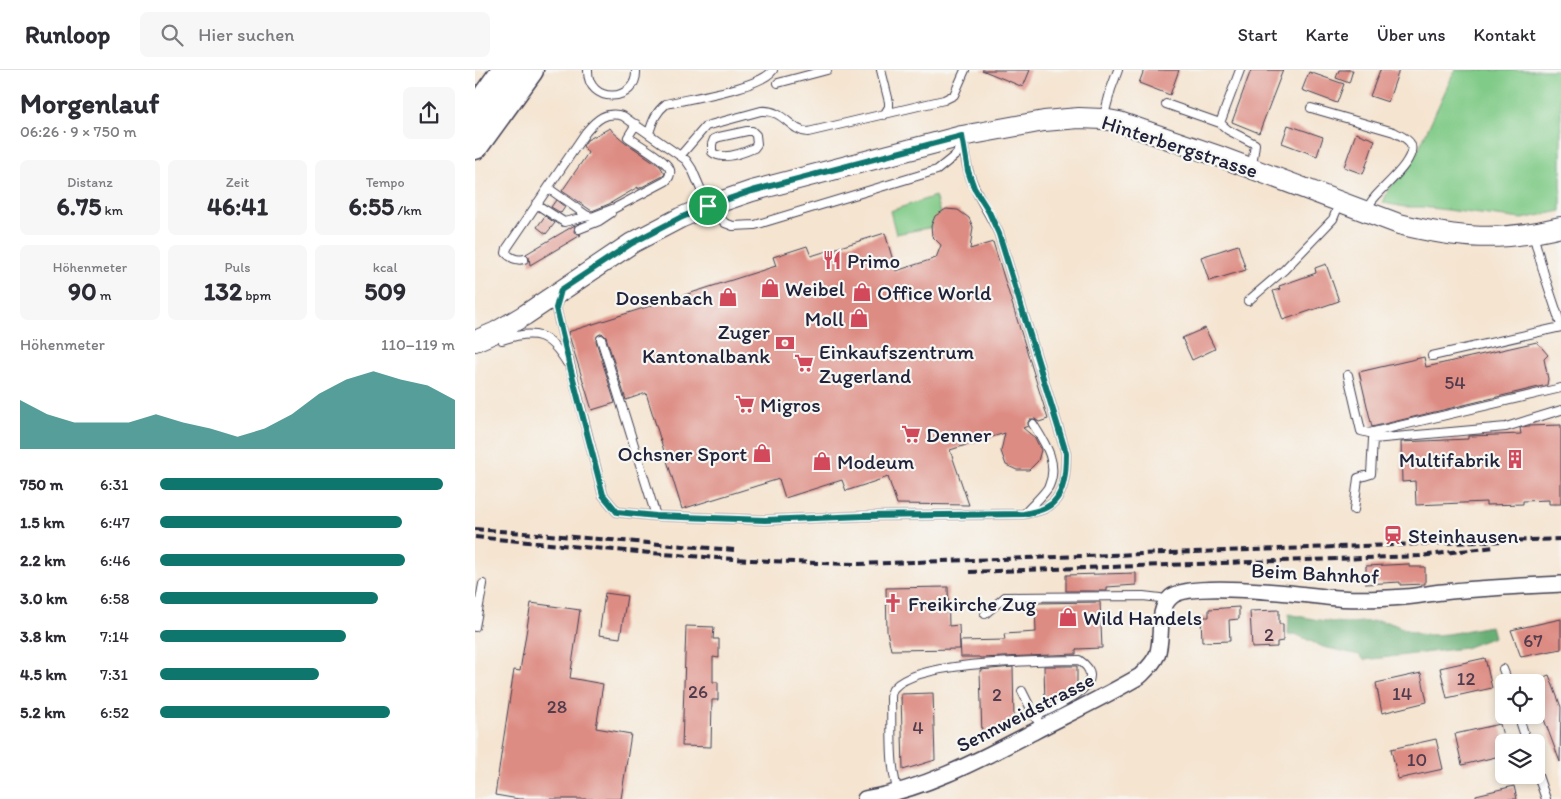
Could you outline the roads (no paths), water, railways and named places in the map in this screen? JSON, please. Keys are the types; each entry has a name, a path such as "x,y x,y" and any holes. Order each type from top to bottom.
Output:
{"highway":[{"path":"475,112 505,70"},
{"path":"475,146 530,70"},
{"path":"511,95 536,70"}],"street":[{"name":"Hinterbergstrasse","path":"475,341 496,332 525,315 632,243 708,206 752,191 962,136 1044,121 1079,118 1103,119 1127,125 1251,168 1399,224 1455,236 1493,238 1533,234 1561,227"},
{"name":"Beim Bahnhof","path":"1168,601 1179,593 1210,590 1288,592 1357,599 1407,597 1440,592 1561,584"},
{"name":"Sennweidstrasse","path":"865,799 898,792 929,782 970,765 1039,722 1122,686 1140,676 1151,666 1157,655 1162,618 1168,601"}],"lane":[{"path":"588,70 589,81 593,88 607,96 616,96 630,88 635,81 636,70"},
{"path":"649,133 659,109 666,104 754,83 770,75 773,70"},
{"path":"778,83 827,70"},
{"path":"881,70 889,102 889,107 884,115"},
{"path":"681,155 706,126 761,111 771,111 785,118 800,131 808,132 952,97 957,91 965,70"},
{"path":"1103,119 1118,70"},
{"path":"1220,123 1240,70"},
{"path":"1167,104 1220,123 1228,130 1255,144 1251,168"},
{"path":"1311,108 1394,132 1411,144 1412,150 1407,163 1373,198 1365,211"},
{"path":"524,260 512,258 506,250 586,132 597,119 605,115 616,114 623,116 681,155 692,169 708,206 729,225 743,226 755,225 937,170 957,154 962,136"},
{"path":"741,116 745,131"},
{"path":"536,204 564,222 596,216 666,181 670,176 670,170 665,164 628,137 636,124"},
{"path":"745,131 756,135 757,141 754,148 723,156 716,156 712,152 712,144 716,138 745,131"},
{"path":"561,290 556,308 570,367 603,495 617,512 656,516 765,520 863,516 1024,514 1048,507 1055,500 1061,489 1066,469 1066,453 999,234 989,212 974,188 968,171 962,136"},
{"path":"548,188 589,216"},
{"path":"1249,301 1283,270 1333,218 1340,202"},
{"path":"579,229 599,221 610,214 615,208"},
{"path":"1432,356 1561,326 1533,234"},
{"path":"496,332 502,340 525,334 534,334 545,338 561,352 570,367"},
{"path":"601,339 656,516"},
{"path":"1348,375 1361,431 1369,433 1561,388"},
{"path":"1046,412 1050,406 1050,398"},
{"path":"1354,510 1358,478 1371,474 1373,439 1506,426 1561,410"},
{"path":"1024,514 1049,486 1053,468 1049,451 1033,424"},
{"path":"475,627 483,584"},
{"path":"985,614 1005,597 1143,596 1168,601"},
{"path":"898,792 893,765 891,699 893,688 904,681 922,674 964,664 1079,660 1087,665 1091,674 1084,691 1039,722 1021,691"},
{"path":"1503,669 1505,674"},
{"path":"1541,784 1546,799"}],"railway":[{"path":"475,529 734,550"},
{"path":"475,537 715,558 859,564 1561,539"},
{"path":"969,572 1420,556 1494,547"}],"place":[{"name":"Primo","path":"832,260"},
{"name":"Weibel","path":"770,288"},
{"name":"Office World","path":"862,292"},
{"name":"Dosenbach","path":"728,297"},
{"name":"Moll","path":"859,318"},
{"name":"Zuger Kantonalbank","path":"785,343"},
{"name":"Einkaufszentrum Zugerland","path":"804,363"},
{"name":"Migros","path":"745,404"},
{"name":"Denner","path":"911,434"},
{"name":"Ochsner Sport","path":"762,453"},
{"name":"Multifabrik","path":"1515,459"},
{"name":"Modeum","path":"822,461"},
{"name":"Steinhausen","path":"1393,535"},
{"name":"Freikirche Zug","path":"893,603"},
{"name":"Wild Handels","path":"1068,617"}]}
